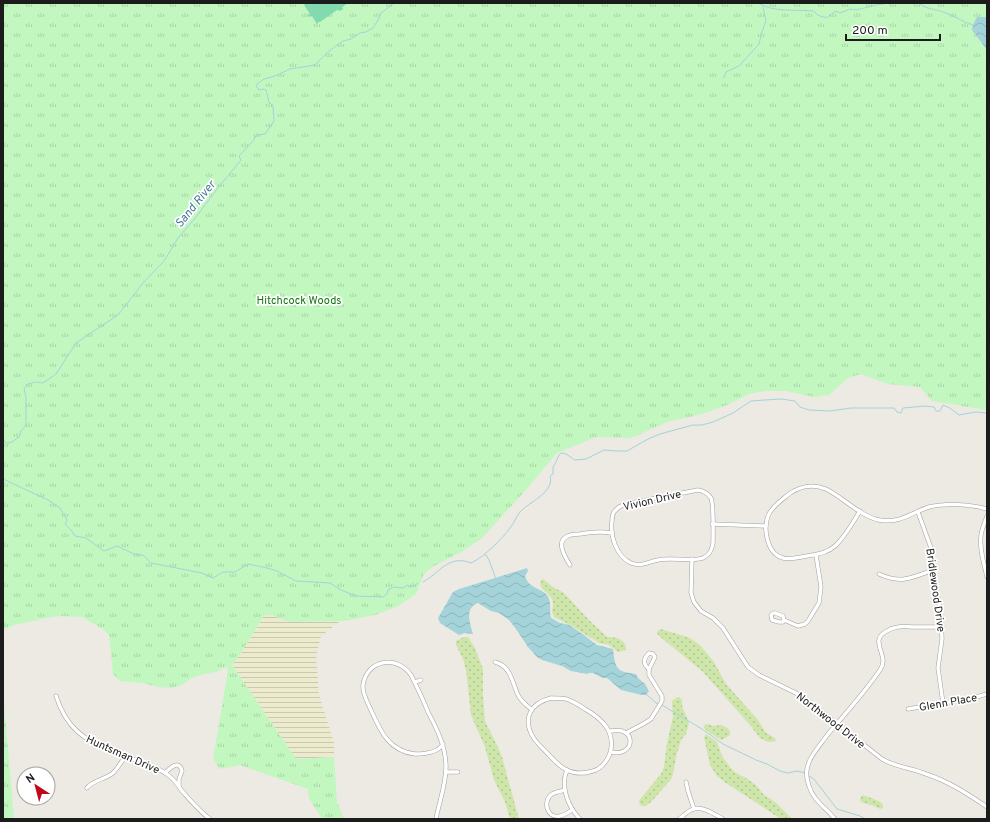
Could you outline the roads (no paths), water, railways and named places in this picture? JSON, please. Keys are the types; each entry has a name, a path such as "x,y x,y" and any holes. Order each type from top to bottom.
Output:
{"street":[{"path":"860,511 845,535 837,544 824,553 794,558 784,558 774,553 770,548 766,526 768,517 774,507 790,492 807,486 826,489 872,518 887,521 900,519 929,508 944,505 970,505 987,509"},
{"name":"Vivion Drive","path":"698,490 705,493 711,499 713,543 712,550 703,558 658,560 642,565 632,563 622,555 614,543 611,533 613,514 616,509 621,506 698,490"},
{"name":"Bridlewood Drive","path":"918,512 931,548 939,603 942,627 942,645 938,670 943,703"},
{"path":"987,516 982,531 981,540 982,555 987,577"},
{"path":"712,524 766,526"},
{"path":"570,566 562,546 563,540 566,537 572,534 592,532 611,533"},
{"path":"784,620 797,625 805,624 819,603 821,587 816,555"},
{"name":"Northwood Drive","path":"692,559 691,593 694,602 701,611 713,618 723,628 746,664 751,669 759,675 802,696 872,753 886,762 931,775 956,787 987,806"},
{"path":"879,574 888,578 902,580 933,570"},
{"path":"835,819 814,795 808,784 808,766 812,756 882,667 883,658 878,642 882,634 900,627 942,627"},
{"path":"436,819 446,772 446,761 442,744 436,728 415,682 404,667 393,662 387,662 377,664 370,670 364,683 364,693 381,732 386,739 396,747 408,752 420,754 438,750 442,744"},
{"path":"495,662 502,664 506,668 520,698 531,709"},
{"path":"626,733 651,719 662,701 662,696 649,675 649,669"},
{"path":"415,682 422,680"},
{"name":"Glenn Place","path":"908,709 973,698 987,694"},
{"name":"Huntsman Drive","path":"56,696 64,715 70,725 78,733 99,746 125,757 142,762 165,773 174,780 195,807 210,819"},
{"path":"555,698 567,699 593,714 609,731 611,752 604,764 595,771 589,772 581,773 567,770 541,747 532,734 529,720 531,709 543,700 555,698"},
{"path":"436,728 440,725"},
{"path":"609,731 620,730 626,733 630,740 627,748 621,752 611,752"},
{"path":"87,788 93,782 112,773 118,768 125,757"},
{"name":"Huntsman Drive","path":"165,773 174,765 180,766 182,771 179,787"},
{"path":"567,770 564,781 565,790 572,810 580,819"},
{"path":"446,772 458,772"},
{"path":"686,782 694,809"},
{"path":"565,790 556,792 550,796 547,803 548,810 552,814 558,816 562,816 572,810"},
{"path":"679,819 694,809 708,811 722,819"}],"water":[{"path":"977,17 987,17 987,50 972,30"},
{"path":"527,568 528,571 525,576 529,583 544,592 549,597 551,618 560,623 569,625 597,645 613,649 618,668 624,672 636,674 649,691 646,695 621,690 607,678 603,678 593,673 587,674 571,671 562,666 542,660 537,657 528,647 509,620 499,613 491,611 478,603 474,605 469,612 473,634 465,633 459,635 440,623 438,618 453,592"}],"waterway":[{"name":"Sand River","path":"3,440 7,443 12,442 19,437 21,431 26,425 26,397 24,389 28,384 36,382 43,383 56,374 76,343 118,315 143,283 164,261 178,238 241,160 239,156 257,135 265,134 274,121 273,106 269,102 266,90 259,90 256,86 257,84 264,79 290,69 315,65 329,51 343,41 351,39 360,33 366,32 373,28 381,13 394,3"},
{"path":"758,3 771,8 813,11 819,16 826,18 836,11 840,13 850,9 857,10 888,3"},
{"path":"919,3 924,7 947,13 973,25"},
{"path":"724,78 726,72 739,66 759,44 766,21 763,7"},
{"path":"423,582 450,563 456,561 471,563 481,557 492,547 507,532 520,512 549,487 551,482 550,476 553,474 553,467 561,453 566,454 575,460 586,459 604,450 627,451 660,434 693,425 702,425 713,422 733,413 751,401 781,399 795,401 800,407 809,410 830,411 851,408 894,408 897,412 901,413 903,408 925,406 934,407 936,411 940,411 943,405 959,415 975,412 987,413"},
{"path":"3,479 48,500 60,508 67,520 65,524 75,536 86,538 104,551 117,546 134,554 143,555 151,563 202,573 213,578 223,572 235,572 248,564 277,571 296,581 330,583 341,590 356,596 383,597 387,594 388,590 394,587 403,588 408,585 409,587 414,586 418,583"},
{"path":"485,555 489,560 496,579"},
{"path":"646,694 659,704"},
{"path":"662,705 702,729 723,744 756,760 780,771 788,773 797,771 805,773"},
{"path":"807,775 814,779 837,809 866,819"}],"park label":[{"name":"Hitchcock Woods","path":"299,300"}]}
